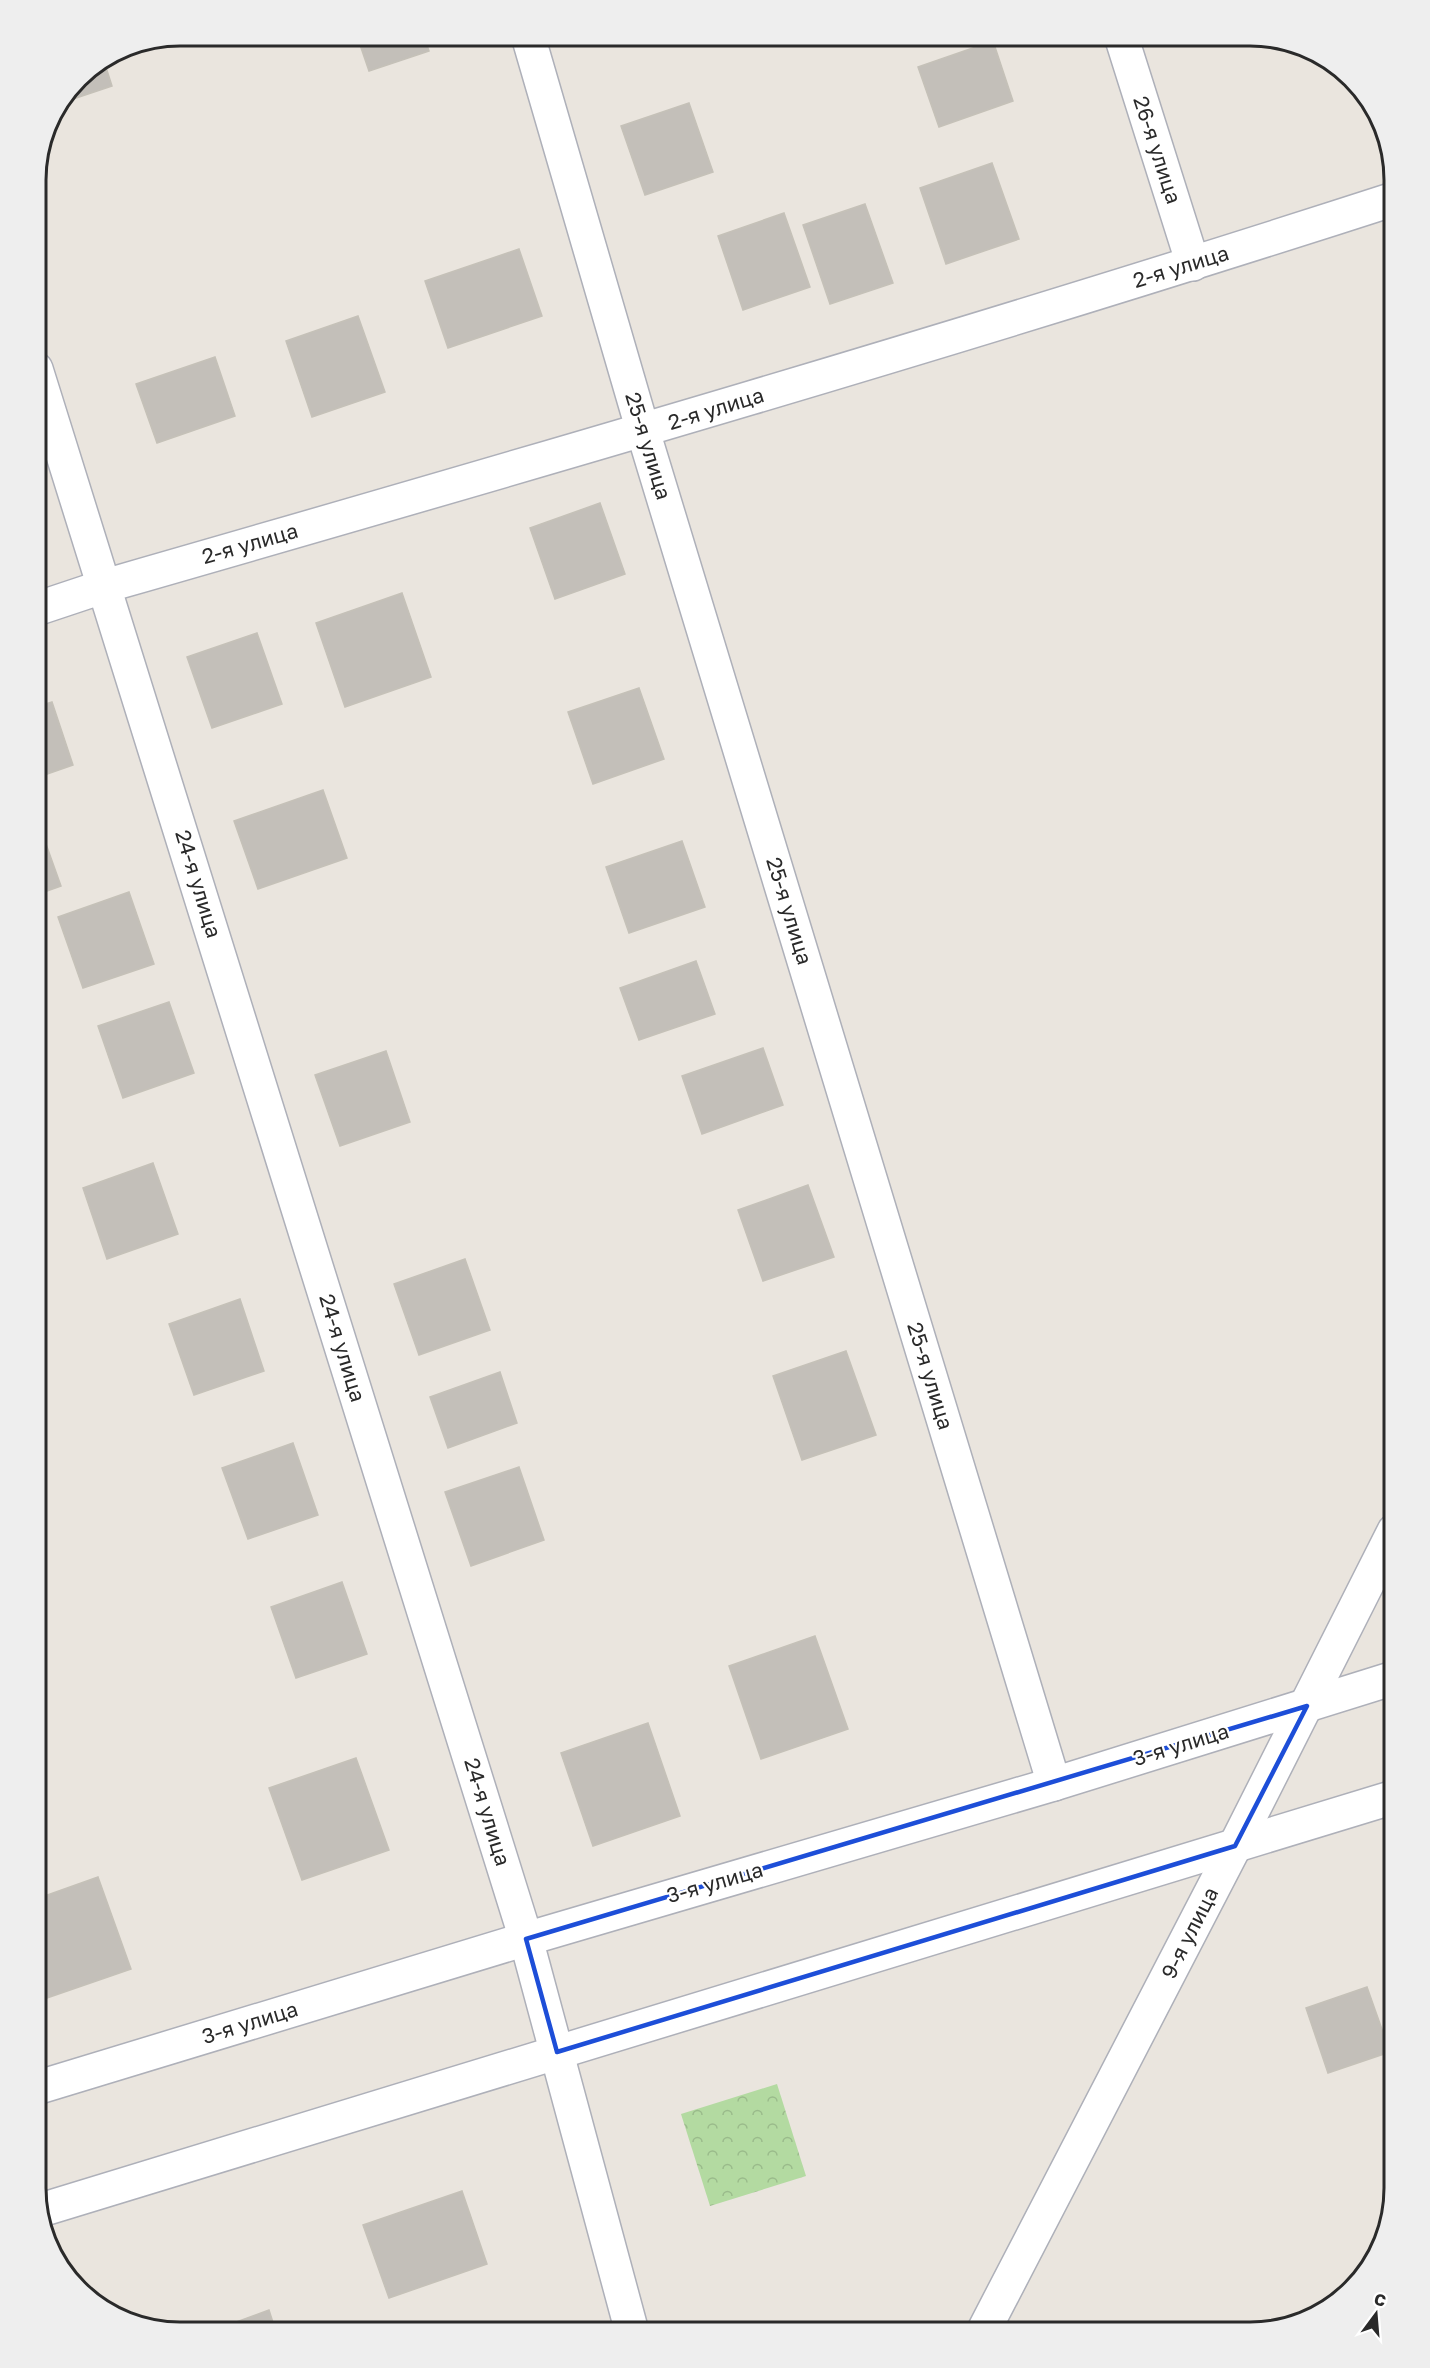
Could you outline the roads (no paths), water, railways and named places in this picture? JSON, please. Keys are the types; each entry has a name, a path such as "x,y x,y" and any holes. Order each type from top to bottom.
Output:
{"street":[{"name":"25-я улица","path":"531,47 643,431 1054,1784"},
{"name":"26-я улица","path":"1124,47 1193,264"},
{"name":"2-я улица","path":"47,605 105,586 643,431 1193,264 1384,202"},
{"name":"24-я улица","path":"47,403 526,1939 629,2321"},
{"name":"9-я улица","path":"988,2322 1307,1706 1384,1551"},
{"name":"3-я улица","path":"46,2085 526,1939 1054,1784 1384,1681"},
{"path":"48,2208 1384,1800"}]}
